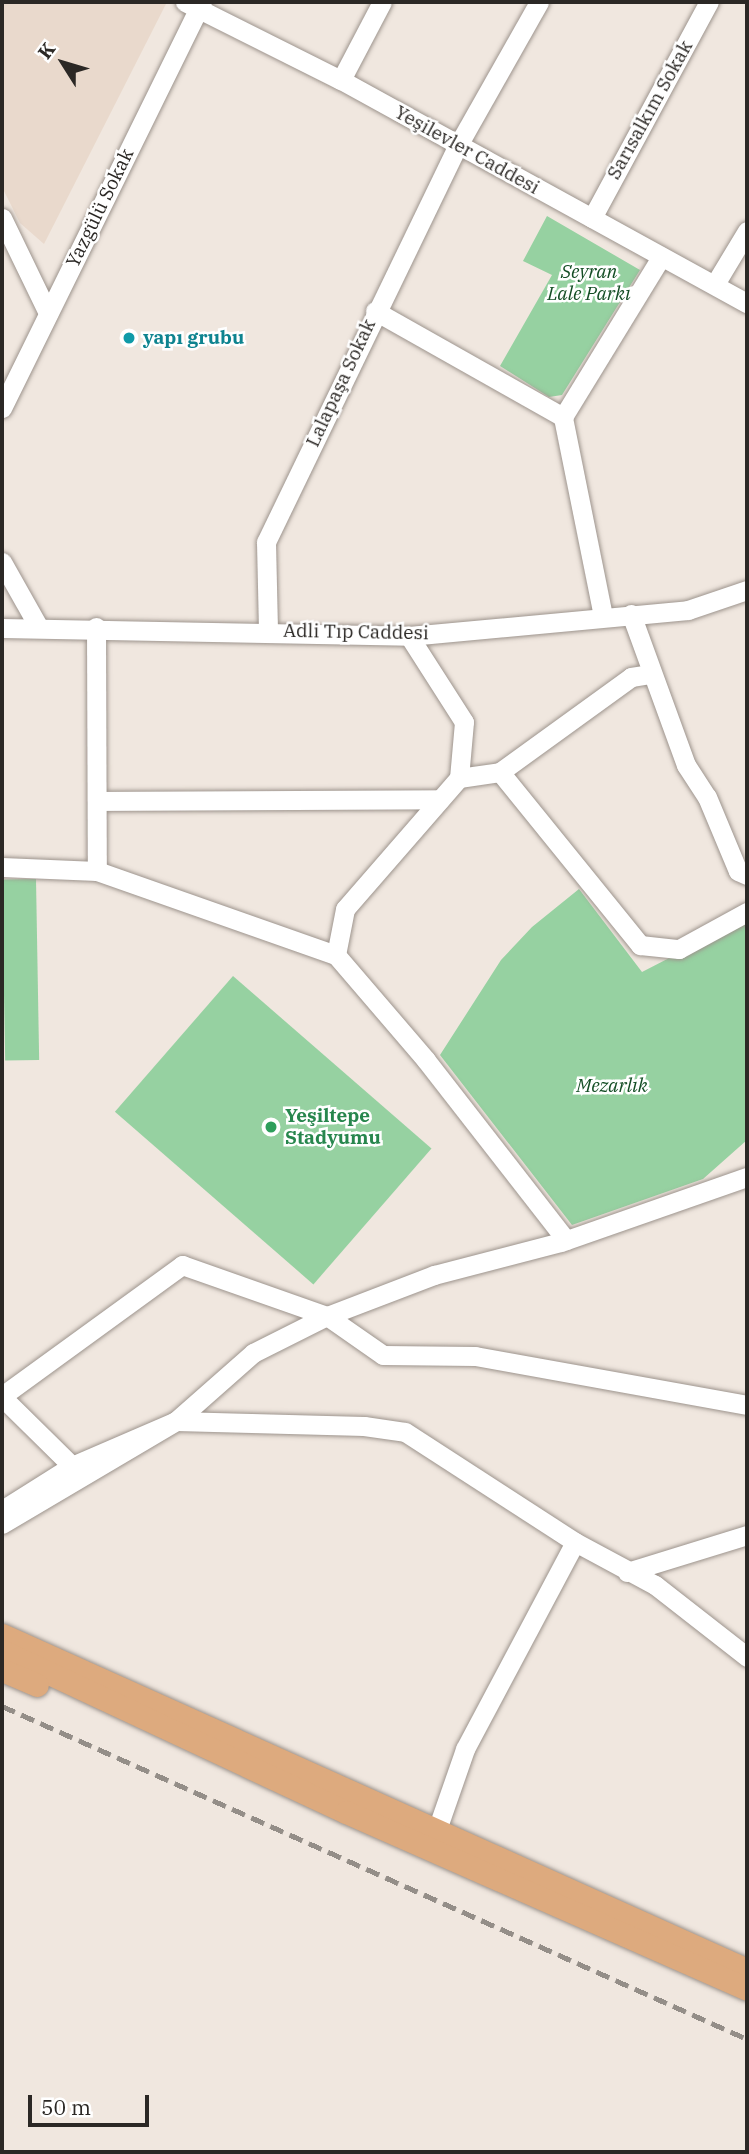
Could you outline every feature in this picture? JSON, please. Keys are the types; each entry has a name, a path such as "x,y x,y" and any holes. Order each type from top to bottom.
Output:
{"main road":[{"path":"2,1620 221,1720 434,1839"},
{"path":"2,1635 747,1989"},
{"path":"2,1651 434,1839 747,1970"},
{"path":"2,1670 265,1787 434,1839"}],"street":[{"path":"341,79 382,2"},
{"name":"Lalapaşa Sokak","path":"268,631 266,542 375,311 457,146 539,2"},
{"name":"Sarısalkım Sokak","path":"592,218 709,2"},
{"name":"Yeşilevler Caddesi","path":"195,4 341,79 457,146 747,303"},
{"name":"Yazgülü Sokak","path":"2,408 195,4"},
{"path":"2,218 48,313"},
{"path":"715,284 747,230"},
{"path":"603,616 563,417 661,257"},
{"path":"375,311 563,417"},
{"path":"2,562 38,626"},
{"name":"Adli Tıp Caddesi","path":"2,628 96,627 409,636 688,610 747,590"},
{"path":"631,614 686,765 707,797 737,871 747,875"},
{"path":"96,627 97,871"},
{"path":"336,955 345,908 459,778 464,722 409,636"},
{"path":"459,778 500,772 632,677 652,674"},
{"path":"500,772 640,945 679,949 747,912"},
{"path":"97,801 440,799"},
{"path":"2,867 97,871 336,955 426,1060 566,1240"},
{"path":"2,1510 45,1491 176,1421 253,1353 327,1317 434,1275 566,1240 747,1177"},
{"path":"72,1466 2,1396 182,1265 327,1317 383,1355 475,1356 747,1405"},
{"path":"2,1524 72,1466 176,1421 364,1426 405,1432 575,1542 654,1585 747,1657"},
{"path":"627,1572 747,1535"},
{"path":"434,1839 465,1749 575,1542"},
{"path":"648,1566 654,1585"}],"shaded area":[{"path":"2,2 167,2 44,244 20,223 2,187"}],"green space":[{"name":"Seyran Lale Parkı","path":"547,216 640,270 562,395 549,397 500,366 552,275 523,261"},
{"path":"36,879 39,1060 5,1061 2,880"},
{"name":"Mezarlık","path":"579,889 642,972 747,918 747,1140 703,1179 572,1225 440,1055 501,960 532,927"},
{"path":"233,976 431,1149 313,1284 115,1112"}],"railway":[{"path":"2,1706 747,2039"}],"place":[{"name":"yapı grubu","path":"129,338"},
{"name":"Yeşiltepe Stadyumu","path":"271,1127"}]}
